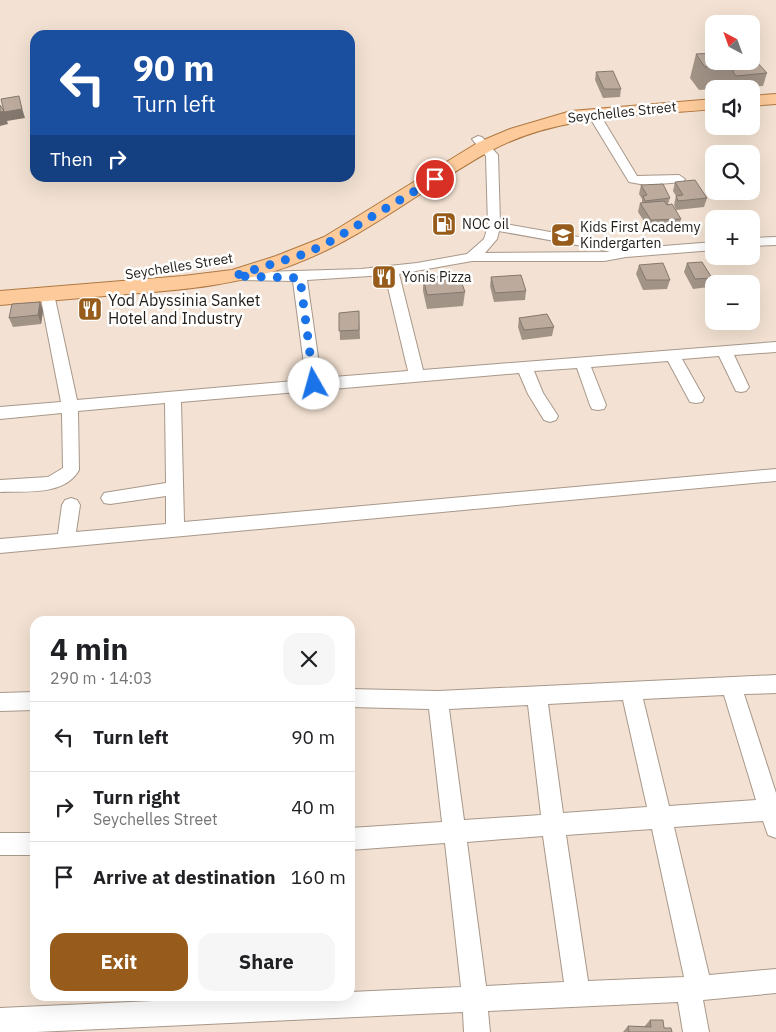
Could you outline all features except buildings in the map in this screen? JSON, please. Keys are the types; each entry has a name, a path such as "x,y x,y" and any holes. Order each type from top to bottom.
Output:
{"main road":[{"path":"760,94 776,93"},
{"name":"Seychelles Street","path":"0,298 183,283 234,276 292,258 331,241 482,142 495,130 528,119 576,108 705,98"},
{"path":"760,100 776,99"},
{"name":"Seychelles Street","path":"0,288 153,273 202,266 244,255 312,232 346,216 482,142 571,116 705,105"}],"street":[{"path":"593,113 632,179 646,181 679,179"},
{"path":"472,257 484,247 490,238 494,226 492,155 482,142"},
{"path":"494,226 601,245 626,253"},
{"path":"760,242 776,241"},
{"path":"234,276 300,278 391,270 451,262 472,257 604,257 626,253 705,247"},
{"path":"391,270 417,376"},
{"path":"300,278 314,384"},
{"path":"0,486 58,482 71,470 70,407 47,294"},
{"path":"0,413 314,384 776,347"},
{"path":"724,350 742,387"},
{"path":"672,354 696,398"},
{"path":"582,362 598,405"},
{"path":"524,367 536,394 550,416"},
{"path":"173,398 175,529"},
{"path":"0,546 776,475"},
{"path":"110,498 174,488"},
{"path":"66,541 71,505"},
{"path":"355,698 438,700 776,684"},
{"path":"355,839 660,817 774,815 731,685"},
{"path":"631,690 660,817 694,988 696,1032"},
{"path":"537,695 553,825 578,994"},
{"path":"438,700 475,997 476,1032"},
{"path":"0,702 30,701"},
{"path":"0,844 30,844"},
{"path":"355,1000 578,994 694,988 776,981"},
{"path":"0,1021 68,1025 331,1001"}],"place":[{"name":"NOC oil","path":"444,224"},
{"name":"Kids First Academy Kindergarten","path":"563,235"},
{"name":"Yonis Pizza","path":"384,277"},
{"name":"Yod Abyssinia Sanket Hotel and Industry","path":"90,309"}],"route":[{"path":"314,384 300,278 234,276 307,253 331,241 435,179"}]}
